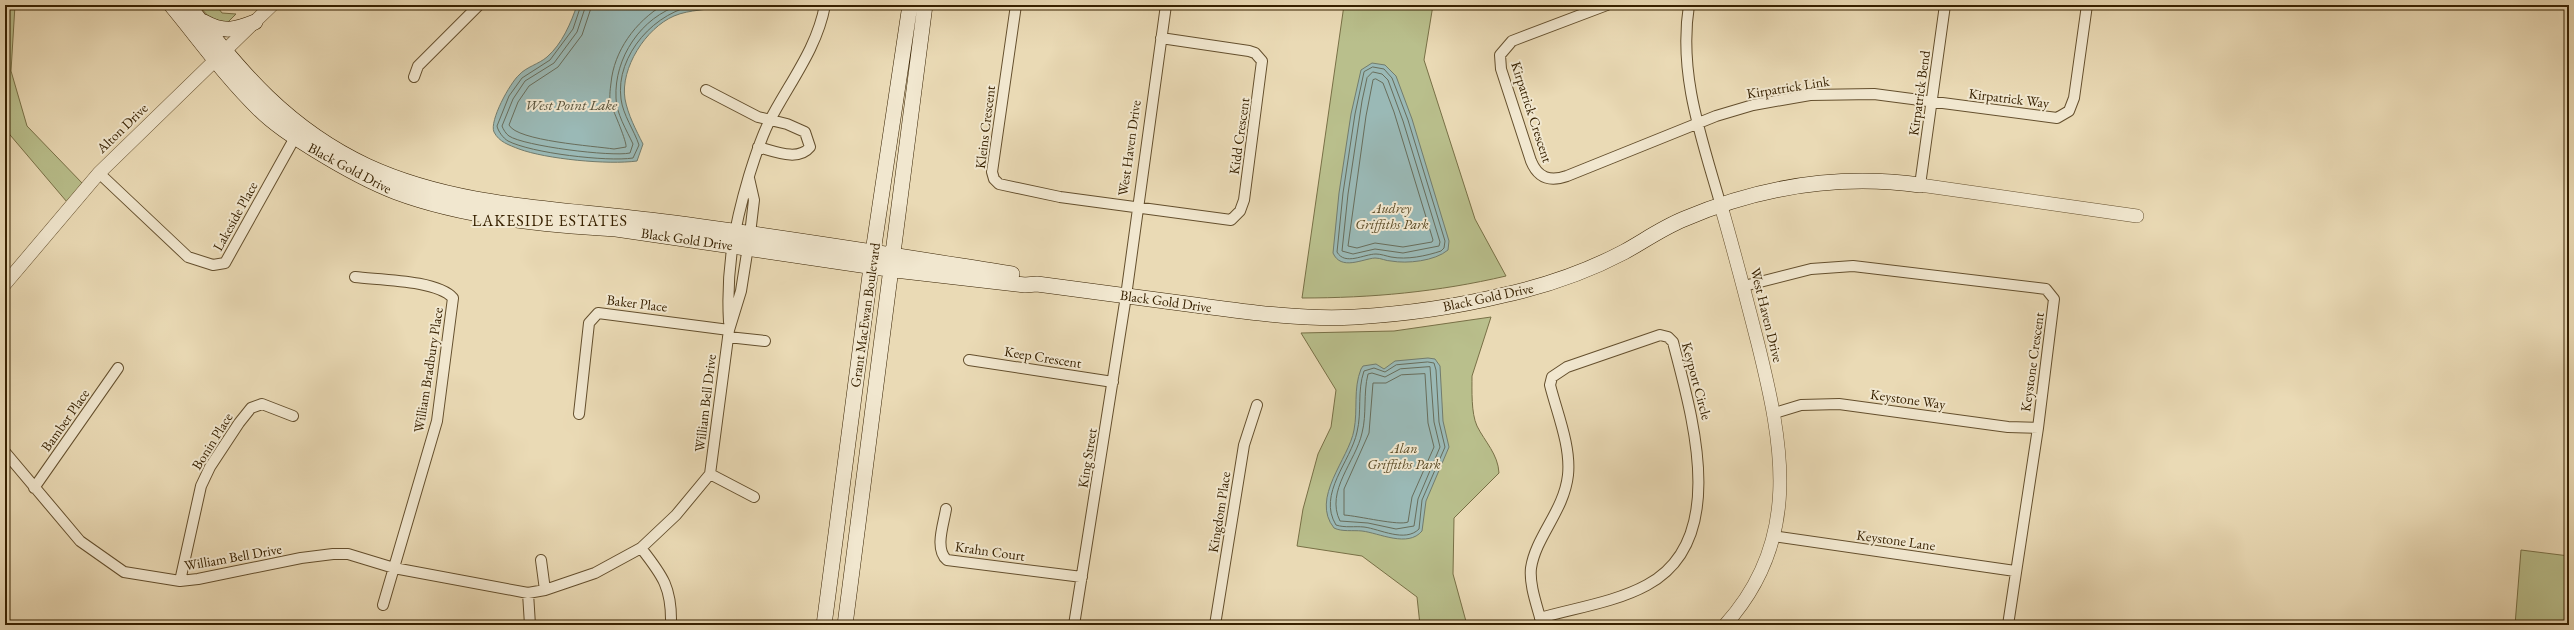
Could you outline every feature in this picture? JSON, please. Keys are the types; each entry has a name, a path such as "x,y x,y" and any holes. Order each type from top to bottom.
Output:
{"main road":[{"name":"Black Gold Drive","path":"171,5 220,56"},
{"name":"Black Gold Drive","path":"188,5 200,20 220,56 259,109 298,132 367,166 403,180 450,194 499,203 892,262 1019,275 1037,284 1242,311 1300,316 1353,317 1447,306 1503,296 1554,282 1604,262 1682,220 1756,195 1825,182 1873,180 1920,186"},
{"name":"Grant MacEwan Boulevard","path":"824,625 872,259 910,5"},
{"name":"Grant MacEwan Boulevard","path":"845,625 925,5"},
{"path":"200,20 218,29 228,31 255,22"}],"street":[{"name":"Alton Drive","path":"5,284 99,173 272,5"},
{"path":"414,77 418,66 479,5"},
{"name":"William Bell Drive","path":"729,333 727,289 733,238 743,193 758,147 770,121 814,44 825,5"},
{"name":"Kleins Crescent","path":"1016,5 992,172 994,179 999,184 1060,197 1136,208"},
{"name":"West Haven Drive","path":"1126,296 1136,208 1166,5"},
{"name":"Kirpatrick Crescent","path":"1607,5 1512,41 1500,55 1501,69 1535,170 1545,178 1559,178 1698,124"},
{"name":"West Haven Drive","path":"1689,5 1685,48 1689,89 1744,286 1775,413 1781,477 1779,508 1765,563 1753,589 1725,625"},
{"name":"Kirpatrick Bend","path":"1920,186 1945,5"},
{"name":"Kirpatrick Way","path":"1932,102 2050,118 2064,115 2069,111 2074,98 2087,5"},
{"name":"Kidd Crescent","path":"1136,208 1231,220 1240,212 1244,200 1262,61 1255,53 1248,51 1161,38"},
{"path":"706,90 758,117 787,124 805,132 810,147 804,153 795,155 758,147"},
{"name":"Kirpatrick Link","path":"1698,124 1729,111 1810,95 1860,93 1932,102"},
{"name":"Lakeside Place","path":"99,173 188,257 213,265 225,263 298,132"},
{"name":"William Bell Drive","path":"5,452 80,541 124,572 180,581 214,577 301,558 333,554 359,557 394,568 528,593 545,590 595,573 641,548 676,515 710,474 729,333 741,292 754,200 749,178"},
{"path":"1920,186 2137,216"},
{"name":"Keystone Crescent","path":"1744,286 1811,269 1853,266 2046,289 2054,299 2038,428 2008,625"},
{"name":"William Bradbury Place","path":"355,277 432,286 449,294 453,298 437,421 394,568"},
{"name":"King Street","path":"1074,625 1126,296"},
{"name":"Baker Place","path":"578,414 589,323 598,313 729,333"},
{"name":"William Bell Drive","path":"729,333 765,341"},
{"name":"Keyport Circle","path":"1660,335 1668,337 1673,342 1693,419 1699,462 1695,510 1684,550 1668,570 1647,585 1541,621 1531,582 1531,569 1534,557 1562,502 1568,473 1564,440 1550,385 1552,377 1567,367 1660,335"},
{"name":"Keep Crescent","path":"969,360 1113,382"},
{"name":"Bamber Place","path":"34,488 118,368"},
{"name":"Bonin Place","path":"180,581 203,481 242,419 251,408 262,404 293,416"},
{"name":"Keystone Way","path":"1775,413 1801,405 1839,404 2008,427 2038,428"},
{"name":"Kingdom Place","path":"1215,625 1244,445 1257,405"},
{"name":"William Bell Drive","path":"710,474 754,497"},
{"name":"Krahn Court","path":"946,509 940,549 942,556 947,560 1082,577"},
{"name":"Keystone Lane","path":"1773,536 2016,571"},
{"path":"641,548 665,580 672,609 672,625"},
{"path":"541,560 545,590"},
{"path":"383,605 394,568"},
{"path":"528,593 530,625"}],"green space":[{"path":"5,5 15,5 11,71 27,126 83,184 67,202 5,129"},
{"path":"198,5 216,5 222,13 236,14 227,23 210,18"},
{"name":"Audrey Griffiths Park","path":"1344,5 1433,5 1424,60 1475,219 1506,276 1481,282 1404,293 1353,297 1302,298"},
{"name":"Alan Griffiths Park","path":"1491,317 1472,376 1472,401 1475,421 1494,454 1499,473 1454,518 1453,574 1467,625 1420,625 1417,597 1362,556 1297,546 1303,509 1318,454 1331,427 1336,390 1301,333 1394,331"},
{"path":"2521,550 2569,556 2569,625 2515,625"}],"water":[{"name":"West Point Lake","path":"577,5 725,5 686,12 674,16 654,30 637,50 627,75 625,99 632,122 643,144 637,161 594,162 545,156 519,149 501,141 494,132 493,127 497,111 515,79 522,72 547,57 552,52 562,40"},
{"path":"1372,63 1385,65 1396,76 1412,119 1449,241 1448,250 1436,257 1413,262 1398,262 1375,258 1346,263 1341,262 1333,253 1339,193 1351,114 1361,70"},
{"path":"1428,358 1435,359 1440,366 1443,421 1449,447 1426,501 1422,531 1416,536 1401,539 1362,531 1334,528 1328,516 1326,504 1328,491 1351,441 1354,430 1356,415 1356,392 1361,369 1363,366 1376,364 1384,369 1395,361"}],"district":[{"name":"LAKESIDE ESTATES","path":"550,220"}]}
